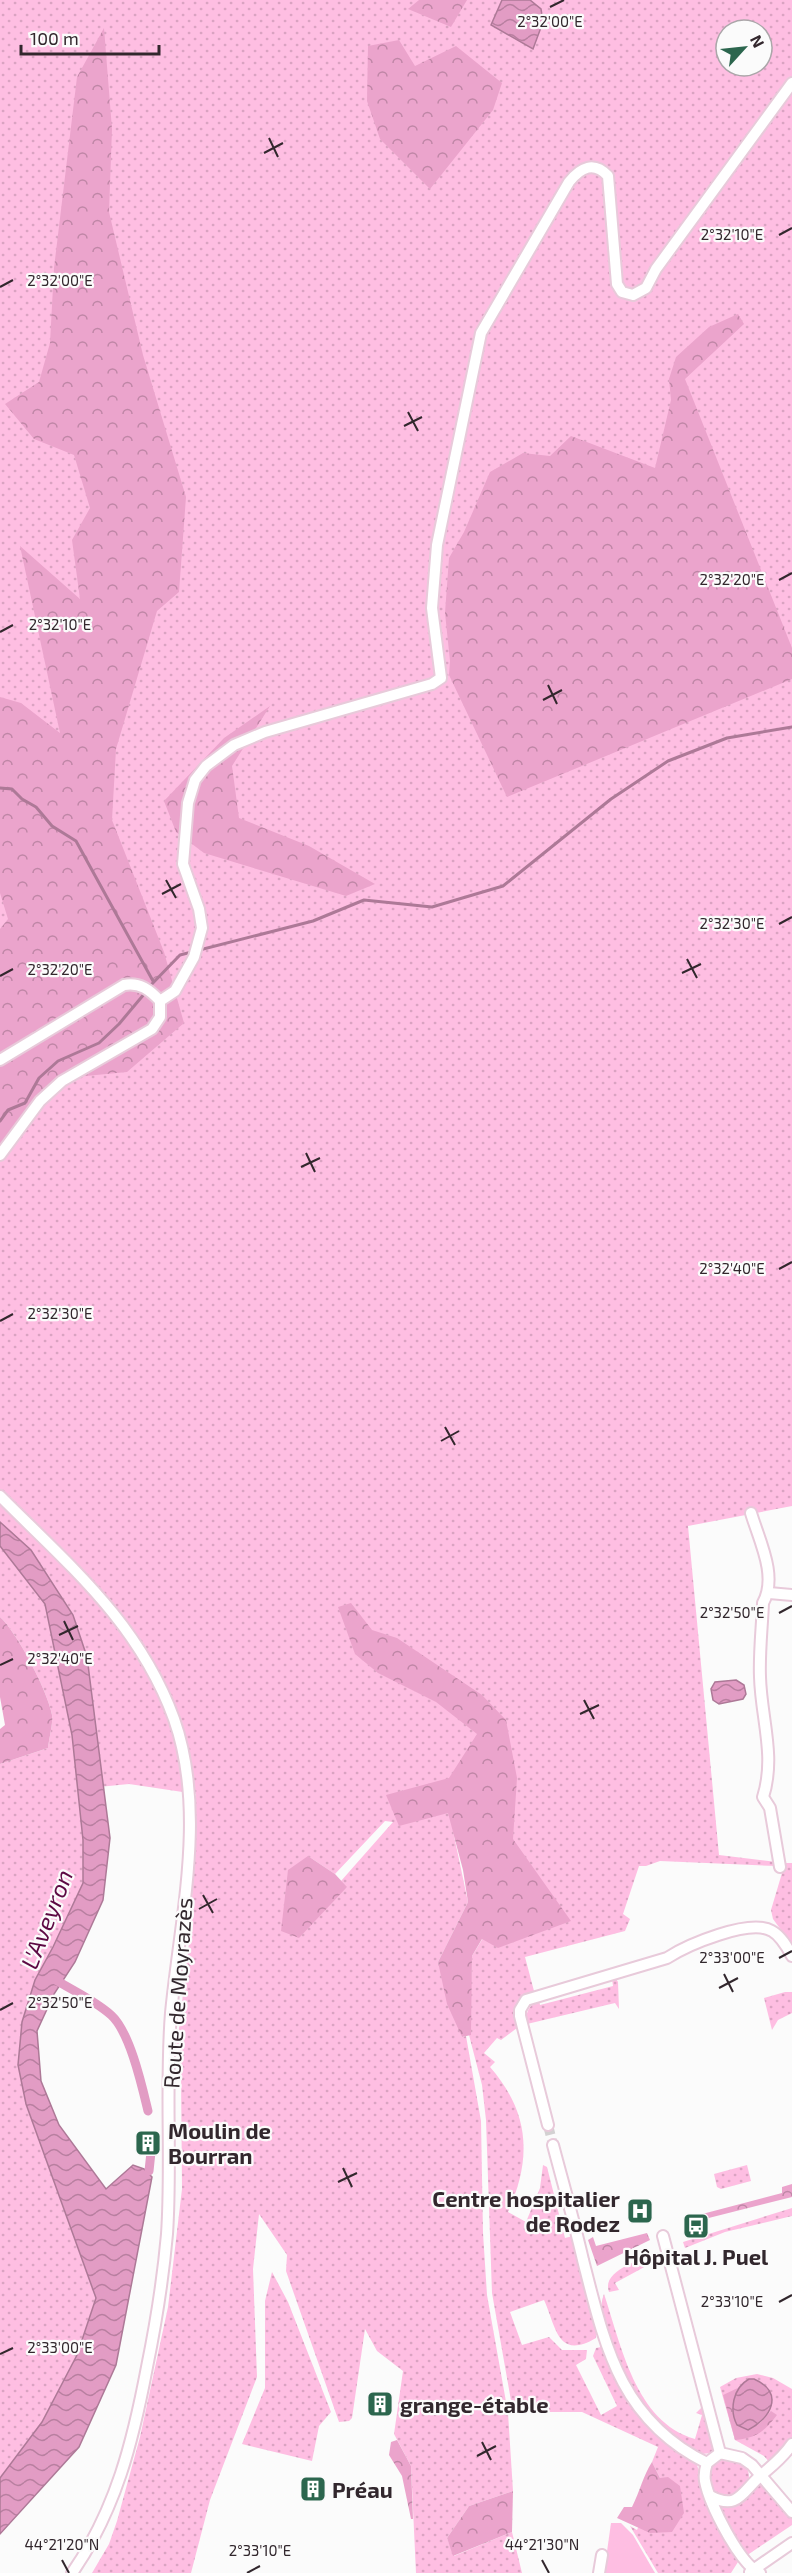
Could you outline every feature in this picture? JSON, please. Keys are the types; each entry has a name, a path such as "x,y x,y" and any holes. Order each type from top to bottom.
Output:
{"street":[{"path":"158,998 175,991 196,952 202,928 199,909 183,864 188,803 195,780 206,766 234,745 265,732 432,684 441,678 432,608 436,545 481,333 569,182 576,172 592,166 600,167 608,176 617,284 622,292 633,295 646,288 656,269 792,83"},
{"path":"0,1060 124,986 134,984 141,986 158,998 162,1010 152,1029 62,1081 40,1101 0,1155"},
{"name":"Route de Moyrazès","path":"0,1496 99,1596 129,1630 154,1671 175,1721 187,1777 189,1800 188,1852 171,2016 167,2233 162,2283 137,2419 124,2470 110,2507 88,2550 72,2573"},
{"path":"751,1513 770,1577 769,1593 763,1603 759,1678 768,1736 769,1778 763,1797 770,1808 780,1867"},
{"path":"769,1593 792,1595"},
{"path":"548,2126 520,2016 520,2010 526,2000 667,1958 684,1947 716,1936 761,1927 778,1935 792,1956"},
{"path":"553,2145 604,2338 617,2373 632,2400 651,2424 675,2445 706,2463"},
{"path":"663,2236 720,2452"},
{"path":"710,2496 719,2501 735,2500 741,2497 762,2475 771,2470 792,2444"},
{"path":"720,2452 706,2463 704,2475 710,2496 742,2559 754,2572 792,2543"},
{"path":"720,2452 747,2461 762,2475 792,2512"},
{"path":"599,2573 602,2555"}],"shaded area":[{"path":"0,0 792,0 792,1506 688,1526 719,1855 777,1862 776,1866 660,1861 639,1866 623,1914 630,1919 625,1931 525,1957 534,1991 523,1997 517,2005 515,2015 517,2028 501,2040 497,2038 484,2053 495,2062 490,2067 513,2101 523,2136 521,2173 508,2212 526,2222 540,2188 543,2165 547,2167 565,2238 573,2236 597,2329 596,2338 583,2344 566,2343 555,2330 544,2300 510,2312 522,2345 549,2337 562,2350 587,2350 586,2359 576,2365 601,2415 617,2406 593,2356 596,2348 601,2347 632,2407 650,2429 697,2465 713,2513 738,2562 731,2573 658,2573 630,2526 637,2530 660,2478 652,2462 658,2447 582,2412 513,2412 492,2293 486,2120 482,2085 469,2035 472,1956 483,1938 453,1831 468,1902 438,1962 462,2037 466,2036 481,2121 483,2233 487,2295 508,2413 513,2491 469,2506 447,2538 454,2556 512,2532 522,2573 416,2573 411,2466 394,2434 403,2371 377,2351 365,2329 352,2418 349,2421 339,2422 286,2271 287,2255 259,2214 253,2269 257,2377 210,2500 191,2573 92,2573 109,2544 140,2437 168,2307 182,2189 181,2072 177,2045 191,1925 196,1794 129,1784 78,1789 83,1840 83,1883 35,1980 26,2104 96,2298 77,2355 42,2422 0,2478 0,1764 48,1748 52,1719 45,1692 31,1663 0,1617","holes":["385,1821 393,1822 341,1881 347,1888 308,1856 335,1874"]},
{"path":"785,1863 792,1863 792,1945 773,1919 771,1910"},
{"path":"612,1979 618,1982 619,2009 615,2003 527,2024 528,2010 539,2000 540,2005 613,1986"},
{"path":"792,1992 792,2013 778,2020 772,2030 764,1998"},
{"path":"747,2165 751,2181 721,2189 717,2187 714,2174"},
{"path":"792,2208 792,2216 725,2232 685,2248 683,2242"},
{"path":"657,2252 663,2254 663,2265 659,2259 615,2283 619,2290 609,2292 608,2284 617,2272"},
{"path":"272,2272 288,2302 331,2412 319,2426 312,2461 242,2444 265,2388 265,2301"},
{"path":"604,2294 624,2357 644,2399 658,2416 675,2430 695,2439 702,2415 696,2413 703,2406 714,2449 710,2453 696,2452 670,2434 636,2397 621,2367 604,2319 602,2299"},
{"path":"757,2374 773,2378 792,2389 792,2438 770,2463 764,2456 735,2440 720,2387 736,2378"},
{"path":"729,2457 743,2463 749,2477 743,2491 729,2497 715,2491 709,2477 715,2463"},
{"path":"762,2482 792,2518 792,2525 746,2556 719,2505 745,2498"},
{"path":"611,2523 621,2523 633,2535 655,2573 604,2573"}],"green space":[{"path":"419,0 467,0 451,27 408,9"},
{"path":"104,28 112,129 109,212 143,355 186,497 179,592 157,611 116,749 112,820 164,952 184,1023 127,1072 55,1079 0,1149 0,929 8,919 0,893 0,697 21,703 60,733 20,546 80,599 72,540 90,508 74,455 34,439 5,404 39,382 50,343 54,268 77,77"},
{"path":"399,40 415,66 456,46 502,83 493,110 430,189 380,139 367,101 368,46"},
{"path":"738,314 744,324 685,379 792,648 792,679 507,797 449,675 450,661 445,613 449,558 464,532 490,472 523,453 550,456 571,436 655,468 671,400 669,379 676,357 709,327"},
{"path":"270,706 232,766 239,818 309,846 375,884 346,896 204,853 176,832 164,801 224,738"},
{"path":"351,1603 372,1630 397,1638 482,1695 506,1720 517,1778 513,1839 571,1921 498,1948 482,1939 472,1956 471,2035 462,2037 447,2004 438,1962 468,1902 463,1870 448,1813 399,1826 386,1795 449,1778 477,1734 436,1702 378,1673 355,1654 338,1607"},
{"path":"0,1617 15,1635 31,1663 45,1692 52,1719 48,1748 0,1764 0,1729 5,1725 0,1697"},
{"path":"308,1856 335,1874 347,1887 299,1938 281,1931 288,1870"},
{"path":"792,2184 792,2197 685,2224 687,2218 782,2193 782,2187"},
{"path":"647,2233 650,2240 597,2266 588,2240 593,2237 596,2246"},
{"path":"740,2387 734,2400 733,2412 742,2427 748,2430 760,2423 771,2411 777,2415 759,2433 749,2438 735,2440 723,2395"},
{"path":"397,2440 411,2466 413,2519 411,2519 402,2476 389,2455 391,2442"},
{"path":"652,2462 660,2478 668,2477 680,2486 684,2513 672,2532 650,2533 617,2518 624,2507 632,2507"},
{"path":"513,2491 512,2532 453,2556 447,2538 469,2506"}],"water":[{"path":"502,0 530,0 541,9 543,22 533,49 491,25"},
{"path":"0,1522 31,1550 73,1615 87,1657 110,1838 103,1900 75,1962 54,1994 37,2031 41,2081 59,2125 106,2189 133,2165 144,2169 152,2177 116,2365 79,2447 0,2534 0,2478 42,2422 77,2355 96,2298 26,2104 18,2065 22,2022 35,1980 83,1883 83,1840 72,1735 45,1604 0,1546"},
{"path":"736,1680 744,1685 746,1694 743,1699 719,1704 713,1700 711,1689 715,1682"},
{"path":"749,2379 754,2379 764,2385 772,2398 768,2412 763,2419 748,2430 737,2425 733,2406 739,2388"}],"waterway":[{"path":"149,987 180,955 313,921 364,900 432,907 503,886 611,799 668,761 727,738 792,727"},
{"path":"0,788 12,789 22,799 36,807 52,826 76,841 153,981"},
{"path":"0,1121 8,1110 25,1103 39,1078 58,1061 99,1043 119,1024 145,993"},
{"name":"L'Aveyron","path":"51,1977 97,2004 118,2023 134,2060 148,2111"},
{"path":"149,2171 151,2152"}],"tunnel":[{"path":"548,2125 553,2145"}],"place":[{"name":"Moulin de Bourran","path":"148,2143"},
{"name":"Centre hospitalier de Rodez","path":"640,2211"},
{"name":"Hôpital J. Puel","path":"696,2226"},
{"name":"grange-étable","path":"380,2404"},
{"name":"Préau","path":"313,2489"}]}
